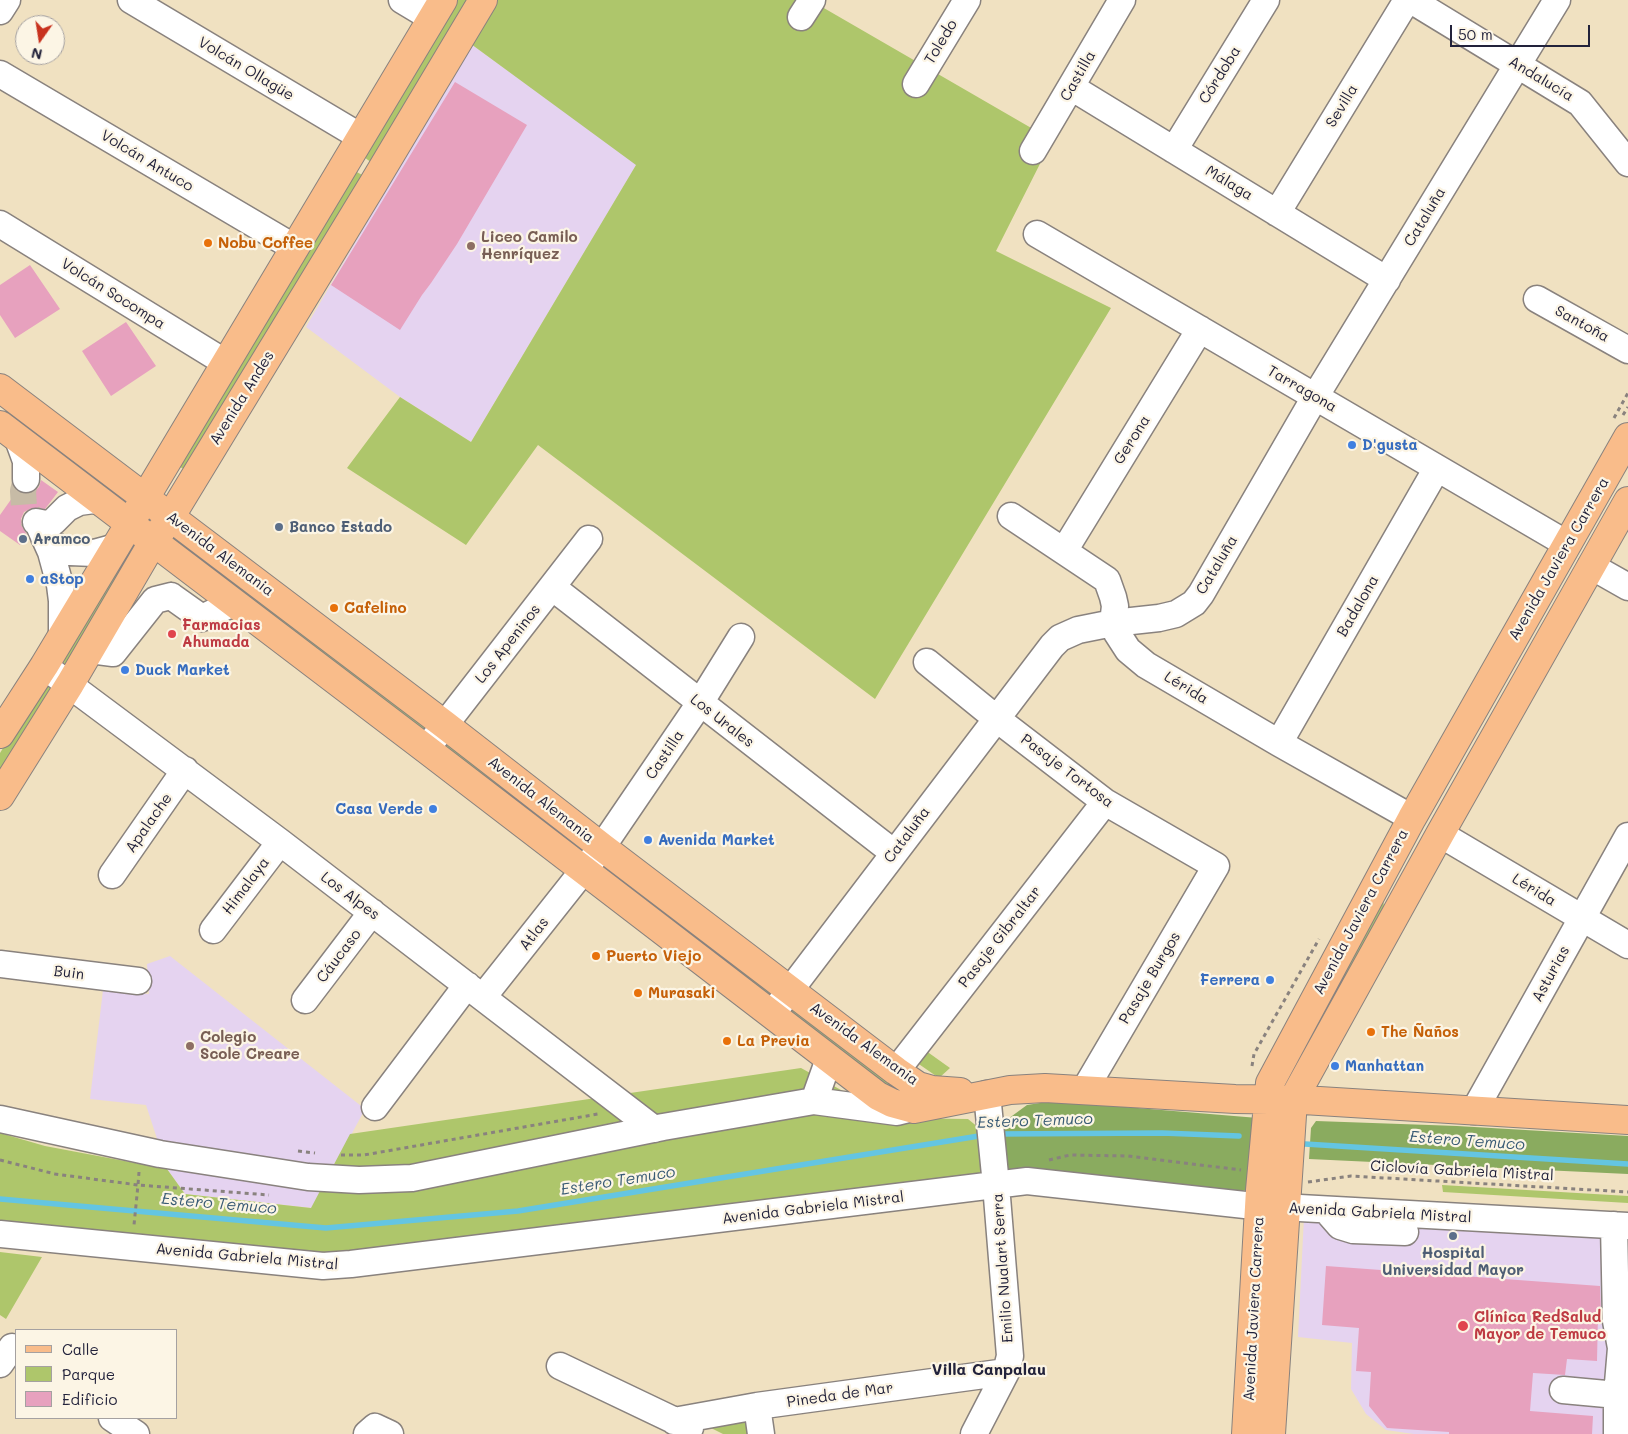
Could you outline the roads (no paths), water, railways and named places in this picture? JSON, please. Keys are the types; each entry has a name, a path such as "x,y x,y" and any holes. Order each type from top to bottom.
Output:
{"main road":[{"name":"Avenida Andes","path":"0,796 70,684 110,638 153,542 171,516 484,0"},
{"name":"Avenida Andes","path":"4,720 44,666 438,9"},
{"name":"Avenida Alemania","path":"0,388 171,516 896,1071 918,1086 988,1103"},
{"name":"Avenida Alemania","path":"9,432 101,502 122,535 153,542 179,561 878,1096 892,1103 914,1109 988,1103"},
{"name":"Avenida Javiera Carrera","path":"1280,1100 1270,1083 1412,818 1628,437"},
{"name":"Avenida Javiera Carrera","path":"1246,1434 1273,1207 1280,1100 1425,862 1628,501"},
{"path":"1548,579 1558,571 1569,567 1591,566 1587,538 1587,508"},
{"path":"1412,818 1421,840 1425,862"},
{"path":"988,1103 1010,1090 1045,1088 1628,1120"},
{"name":"Avenida Javiera Carrera","path":"1271,1434 1273,1207"}],"street":[{"path":"0,11 7,0"},
{"name":"Volcán Ollagüe","path":"131,0 361,137"},
{"path":"402,0 438,9"},
{"name":"Toledo","path":"916,84 967,0"},
{"name":"Castilla","path":"1033,152 1122,0"},
{"name":"Córdoba","path":"1174,150 1266,0"},
{"name":"Andalucía","path":"1409,0 1580,103 1628,164"},
{"name":"Sevilla","path":"1277,213 1409,0"},
{"name":"Cataluña","path":"772,1014 1060,638 1078,630 1176,614 1194,603 1207,584 1316,397 1557,0"},
{"name":"Volcán Antuco","path":"0,74 295,248"},
{"name":"Málaga","path":"1071,88 1387,280"},
{"name":"Volcán Socompa","path":"0,224 226,363"},
{"name":"Tarragona","path":"1037,234 1567,544"},
{"name":"Santoña","path":"1537,299 1628,350"},
{"name":"Gerona","path":"1064,551 1200,330"},
{"path":"9,432 23,450 26,461 26,478"},
{"name":"Badalona","path":"1279,743 1437,468"},
{"path":"39,528 53,522 67,508 78,502 94,500 101,502"},
{"name":"Lérida","path":"1011,516 1107,580 1115,606 1113,623 1122,642 1132,654 1146,665 1412,818"},
{"path":"39,528 52,544 70,552 94,553 122,535"},
{"path":"39,528 51,552 60,585 62,635"},
{"name":"Los Apeninos","path":"426,750 589,539"},
{"path":"171,596 179,561"},
{"path":"1591,566 1628,587"},
{"name":"Los Urales","path":"552,587 894,854"},
{"path":"110,638 155,600 171,596 202,618 233,603"},
{"name":"Castilla","path":"584,870 602,847 700,703 741,637"},
{"name":"Pasaje Tortosa","path":"927,662 997,719 1105,802 1216,866"},
{"name":"Los Alpes","path":"44,666 280,842 654,1129"},
{"name":"Apalache","path":"112,875 185,770"},
{"name":"Pasaje Gibraltar","path":"896,1071 1105,802"},
{"name":"Lérida","path":"1440,834 1628,945"},
{"name":"Asturias","path":"1474,1111 1628,836"},
{"name":"Himalaya","path":"213,930 280,842"},
{"name":"Pasaje Burgos","path":"1085,1090 1216,866"},
{"name":"Atlas","path":"375,1107 475,991 584,870"},
{"name":"Cáucaso","path":"305,1000 372,912"},
{"name":"Buin","path":"0,964 138,982"},
{"path":"814,1101 829,1059"},
{"path":"0,1119 160,1154 308,1177 359,1180 412,1178 654,1129 814,1101 897,1112 914,1109"},
{"name":"Emilio Nualart Serra","path":"974,1434 1006,1372 1010,1356 996,1177 988,1103"},
{"name":"Avenida Gabriela Mistral","path":"0,1234 323,1266 370,1262 996,1177 1012,1182 1039,1182 1273,1207 1326,1210 1423,1224 1548,1230 1619,1231"},
{"path":"1617,1434 1617,1395 1621,1348 1616,1322 1619,1231"},
{"path":"560,1366 703,1434"},
{"name":"Pineda de Mar","path":"674,1420 758,1406 1006,1372"},
{"path":"1563,1390 1617,1395"},
{"path":"758,1406 761,1434"},
{"path":"366,1434 376,1427 390,1434"}],"waterway":[{"name":"Estero Temuco","path":"996,1134 1162,1133 1239,1136"},
{"name":"Estero Temuco","path":"0,1199 326,1228 518,1211 985,1135"},
{"name":"Estero Temuco","path":"1305,1144 1628,1164"}],"tunnel":[{"path":"26,479 23,491 24,507 36,522"}],"place":[{"name":"Nobu Coffee","path":"208,243"},
{"name":"Liceo Camilo Henríquez","path":"471,246"},
{"name":"D'gusta","path":"1352,445"},
{"name":"Banco Estado","path":"279,527"},
{"name":"Aramco","path":"23,539"},
{"name":"aStop","path":"30,579"},
{"name":"Cafelino","path":"334,608"},
{"name":"Farmacias Ahumada","path":"172,634"},
{"name":"Duck Market","path":"125,670"},
{"name":"Casa Verde","path":"433,809"},
{"name":"Avenida Market","path":"648,840"},
{"name":"Puerto Viejo","path":"596,956"},
{"name":"Ferrera","path":"1270,980"},
{"name":"Murasaki","path":"638,993"},
{"name":"The Ñaños","path":"1371,1032"},
{"name":"La Previa","path":"727,1041"},
{"name":"Colegio Scole Creare","path":"190,1046"},
{"name":"Manhattan","path":"1335,1066"},
{"name":"Hospital Universidad Mayor","path":"1453,1236"},
{"name":"Clínica RedSalud Mayor de Temuco","path":"1463,1326"}],"district":[{"name":"Villa Canpalau","path":"989,1370"}]}
